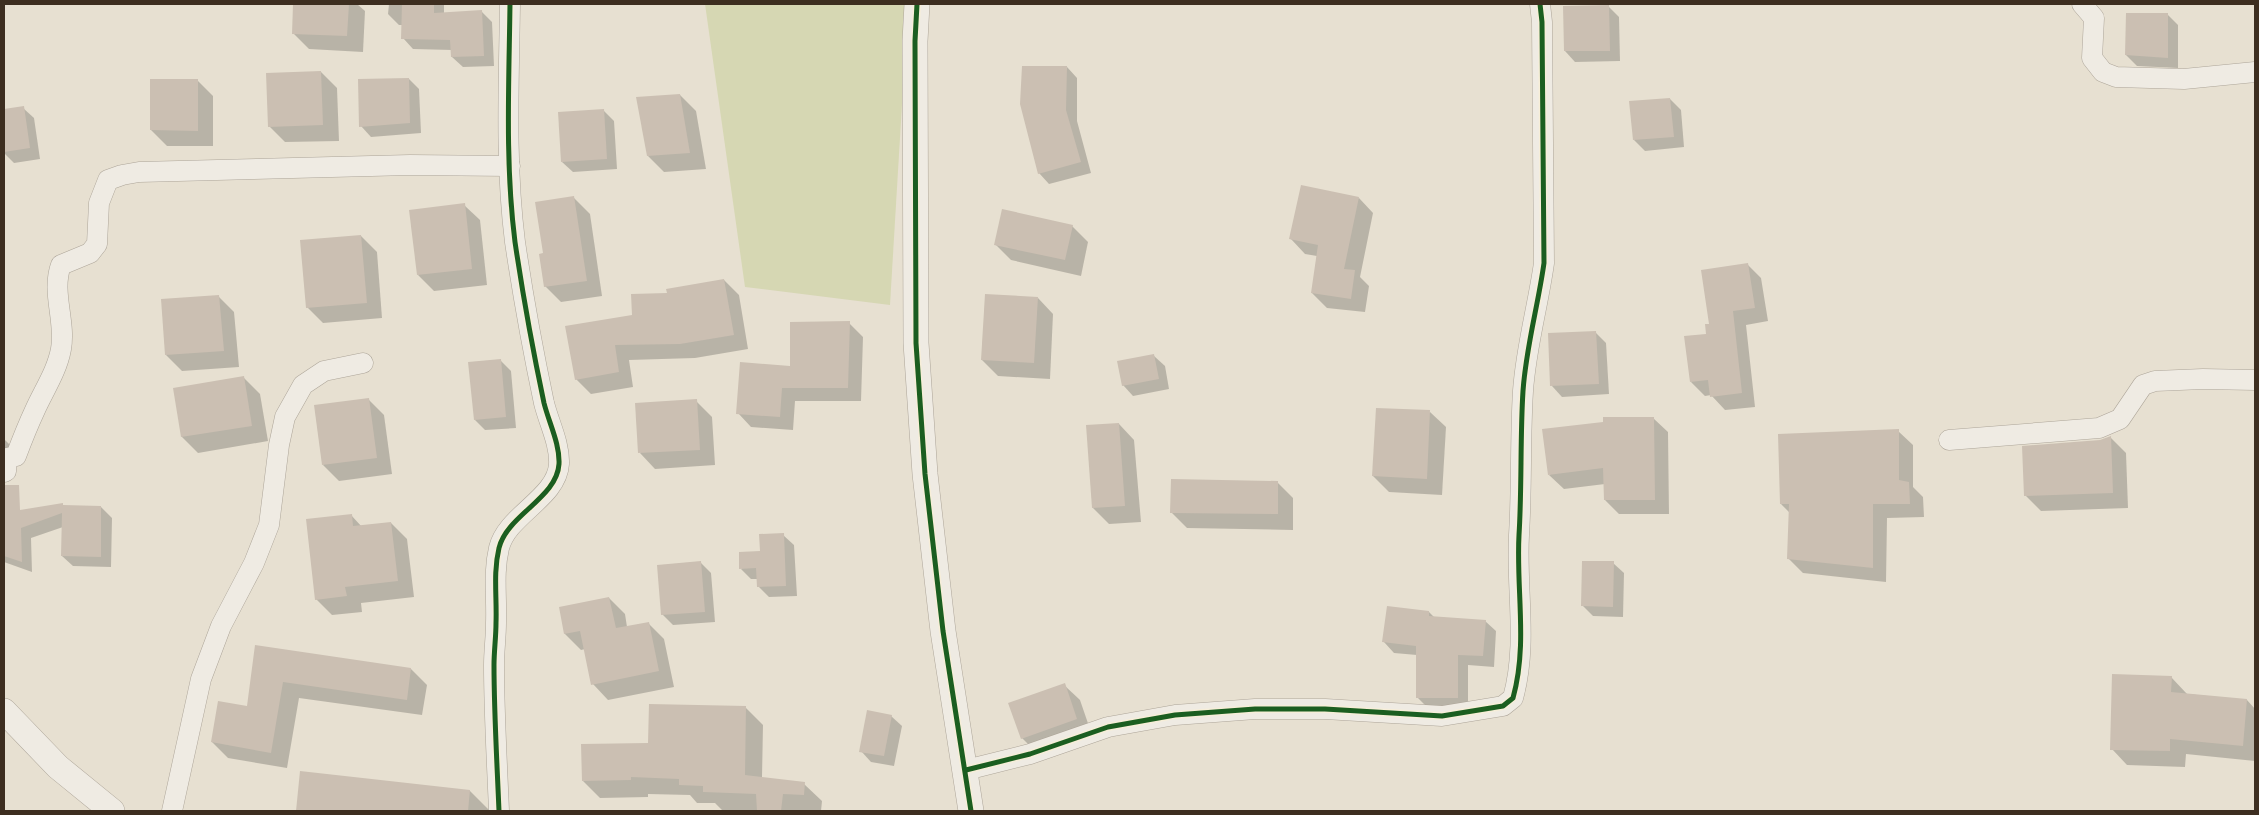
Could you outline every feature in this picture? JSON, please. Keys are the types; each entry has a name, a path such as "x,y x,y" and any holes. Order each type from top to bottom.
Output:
{"street":[{"path":"499,811 494,662 496,563 500,545 509,527 551,485 559,465 556,440 545,406 515,242 510,166 508,72 510,4"},
{"path":"917,4 914,70 916,342 925,474 943,631 971,811"},
{"path":"966,770 1030,754 1108,727 1175,715 1255,709 1325,709 1442,716 1503,706 1513,698 1522,649 1519,536 1522,513 1523,390 1531,327 1544,263 1542,22 1540,4"},
{"path":"2082,4 2094,18 2092,58 2103,72 2116,77 2184,79 2255,72"},
{"path":"4,472 6,471 6,458 16,456 54,370 61,349 62,329 57,275 61,265 90,253 97,244 99,203 102,191 108,180 122,174 139,172 410,165 510,166"},
{"path":"172,811 201,679 221,626 254,563 269,525 279,445 285,417 303,385 324,371 363,363"},
{"path":"1949,440 2099,428 2120,419 2143,385 2155,381 2202,379 2255,380"},
{"path":"4,711 58,766 112,811"}],"green space":[{"path":"705,4 908,4 890,305 745,287"}],"building":[{"path":"293,4 349,4 347,36 292,34"},
{"path":"402,4 434,4 434,13 482,10 484,56 451,57 450,40 401,39"},
{"path":"1609,5 1610,51 1564,51 1563,6"},
{"path":"2126,13 2168,13 2168,58 2125,55"},
{"path":"1022,66 1067,66 1066,110 1081,162 1038,174 1020,104"},
{"path":"321,71 323,125 268,127 266,73"},
{"path":"409,78 410,123 359,127 358,79"},
{"path":"150,79 198,79 198,131 150,130"},
{"path":"680,94 690,153 647,156 636,97"},
{"path":"1670,98 1674,137 1633,140 1629,101"},
{"path":"24,106 30,148 4,152 4,109"},
{"path":"604,109 607,159 561,162 558,112"},
{"path":"1301,185 1359,197 1344,269 1355,270 1351,299 1311,293 1318,245 1289,239"},
{"path":"574,196 587,281 544,287 539,254 543,253 535,202"},
{"path":"465,203 472,269 417,275 409,210"},
{"path":"1002,209 1073,225 1065,260 994,245"},
{"path":"361,235 367,303 306,308 300,240"},
{"path":"1748,263 1755,308 1733,311 1742,393 1710,397 1708,380 1690,382 1684,336 1706,334 1705,324 1709,324 1701,270"},
{"path":"724,279 734,335 680,344 615,345 619,372 575,380 565,326 632,315 631,294 667,293 666,289"},
{"path":"985,294 1038,297 1034,363 981,360"},
{"path":"219,295 224,351 165,355 161,299"},
{"path":"850,321 848,388 782,388 780,417 736,414 740,362 790,366 790,322"},
{"path":"1596,331 1599,384 1550,386 1548,333"},
{"path":"1154,354 1159,379 1122,386 1117,361"},
{"path":"501,359 506,417 474,420 468,362"},
{"path":"244,376 252,426 181,437 173,388"},
{"path":"369,398 377,458 322,465 314,405"},
{"path":"697,399 700,450 638,453 635,403"},
{"path":"1376,408 1430,410 1427,479 1372,476"},
{"path":"1603,417 1654,417 1655,500 1604,500 1603,468 1548,475 1542,429 1603,422"},
{"path":"1119,423 1125,506 1092,508 1086,425"},
{"path":"1899,429 1899,480 1909,482 1910,504 1873,504 1873,568 1787,559 1789,504 1780,504 1778,434"},
{"path":"2111,436 2113,493 2024,496 2022,446 2100,440"},
{"path":"1171,479 1278,481 1278,514 1170,513"},
{"path":"4,485 19,485 20,510 63,503 63,505 101,506 101,557 61,556 62,513 21,528 22,562 4,556"},
{"path":"352,514 353,526 391,522 398,581 345,587 347,596 315,600 306,519"},
{"path":"784,533 786,586 757,587 756,568 739,569 739,552 760,551 759,534"},
{"path":"701,561 705,612 661,615 657,565"},
{"path":"1582,561 1614,561 1613,607 1581,606"},
{"path":"609,597 616,628 649,622 659,671 591,685 580,631 564,634 559,607"},
{"path":"1387,606 1429,611 1429,616 1486,620 1483,656 1458,655 1458,698 1416,698 1416,646 1382,642"},
{"path":"255,645 411,668 407,700 283,682 271,753 211,742 218,701 247,706"},
{"path":"2112,674 2172,676 2171,692 2247,699 2243,746 2170,739 2170,751 2110,750"},
{"path":"1065,683 1077,719 1021,739 1008,703"},
{"path":"649,704 746,706 745,775 805,782 804,795 783,794 781,811 757,811 756,794 703,792 703,786 679,785 679,779 631,777 631,780 582,781 581,744 648,743"},
{"path":"867,710 892,715 884,756 859,752"},
{"path":"300,771 470,790 468,811 296,811"}],"cycle path":[{"path":"499,811 494,665 497,557 504,536 511,526 550,487 556,476 559,464 558,449 544,403 536,363 515,242 509,153 510,4"},
{"path":"917,4 915,41 916,343 925,474 943,631 971,811"},
{"path":"966,770 1030,754 1108,727 1175,715 1255,709 1325,709 1442,716 1503,706 1513,698 1520,657 1521,637 1518,556 1523,391 1544,263 1542,22 1540,4"}]}
